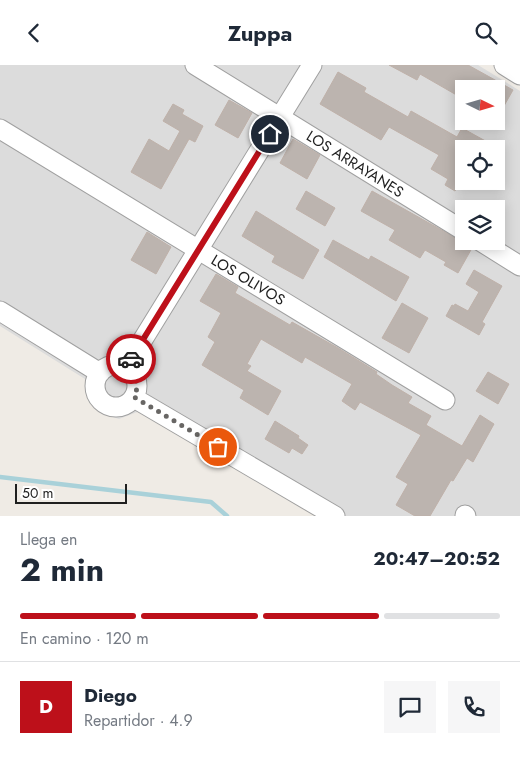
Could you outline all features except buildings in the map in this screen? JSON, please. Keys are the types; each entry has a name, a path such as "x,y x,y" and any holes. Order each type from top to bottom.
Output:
{"street":[{"name":"LOS ARRAYANES","path":"195,65 455,225"},
{"path":"126,367 312,65"},
{"path":"504,65 520,75"},
{"name":"LOS OLIVOS","path":"0,129 445,400"},
{"path":"494,250 520,266"},
{"path":"0,311 100,373"},
{"path":"112,366 126,367 135,377 137,384 134,397 130,402 117,407 104,403 100,399 96,386 100,373 112,366"},
{"path":"134,397 335,516"}],"shaded area":[{"path":"0,65 478,65 502,80 455,80 455,130 505,130 505,82 520,91 520,516 317,516 140,411 119,419 101,413 89,400 85,379 0,326"}],"waterway":[{"path":"0,477 211,502 227,516"}],"way so far":[{"path":"131,359 126,367 135,377 137,384 137,391 134,397 218,447"}],"route":[{"path":"131,359 270,134"}]}
